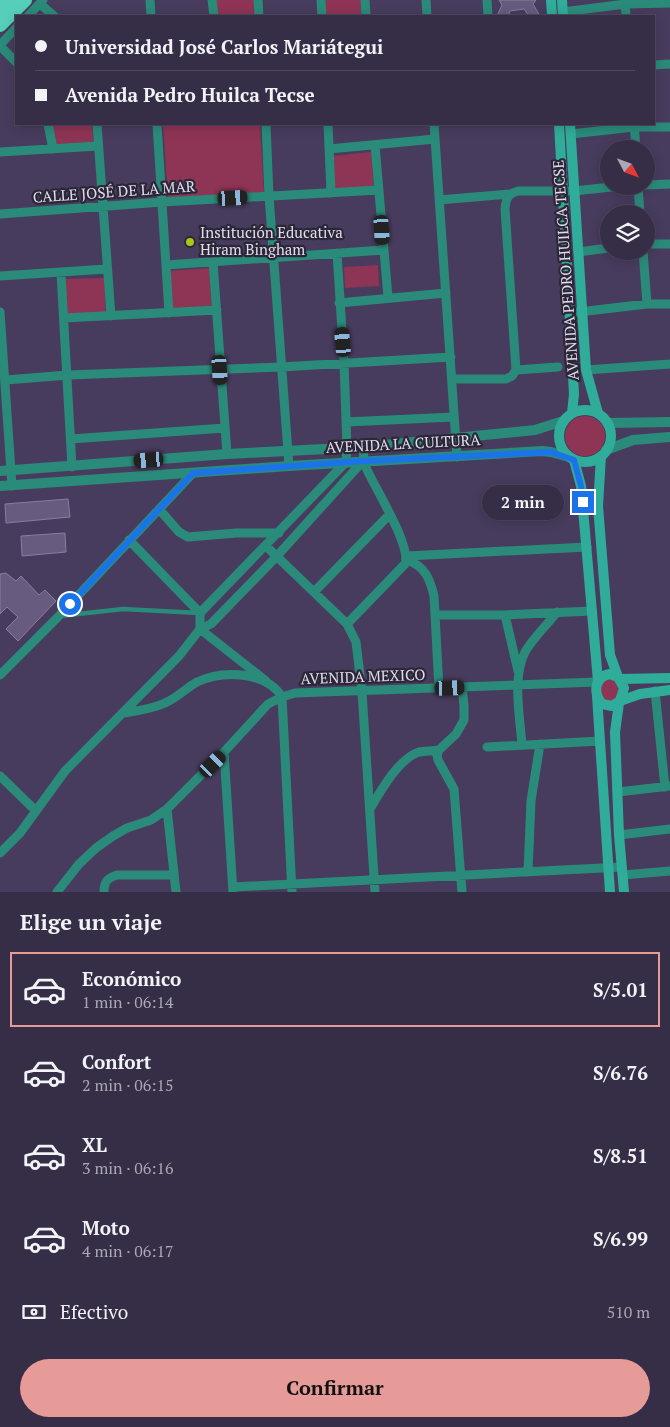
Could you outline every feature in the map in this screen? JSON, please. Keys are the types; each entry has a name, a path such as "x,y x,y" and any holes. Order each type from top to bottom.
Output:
{"highway":[{"path":"0,8 8,0"},
{"path":"0,26 24,0"}],"main road":[{"name":"AVENIDA PEDRO HUILCA TECSE","path":"559,125 574,394 572,413"},
{"name":"AVENIDA PEDRO HUILCA TECSE","path":"570,129 586,370 598,413"},
{"path":"610,892 597,696 598,682 581,486 571,458 562,449 559,439 560,426 563,421 572,413 585,410 598,413 608,423 611,437 604,453 598,506 610,655 624,688 615,732 619,835 624,892"},
{"path":"571,458 588,461 604,453"},
{"path":"598,682 610,674 619,678 670,678"},
{"path":"597,696 602,704 615,706 640,694 670,690"}],"street":[{"path":"150,0 151,15"},
{"path":"212,0 214,15"},
{"path":"258,0 259,15"},
{"path":"321,0 322,15"},
{"path":"366,0 366,15"},
{"path":"426,0 427,15"},
{"path":"487,0 488,15"},
{"path":"29,15 41,2 53,15"},
{"path":"625,2 626,15"},
{"path":"559,6 625,2 670,3"},
{"path":"15,29 0,45 15,61"},
{"path":"655,65 670,64"},
{"path":"48,125 53,149"},
{"path":"97,125 111,316"},
{"path":"157,125 169,313"},
{"path":"266,125 269,196 288,466"},
{"path":"328,125 331,193"},
{"path":"434,125 457,457"},
{"path":"634,125 635,140"},
{"path":"570,129 634,125 670,127"},
{"path":"329,149 435,139"},
{"path":"376,145 388,297"},
{"path":"0,152 98,146"},
{"path":"655,184 670,184"},
{"path":"439,200 510,194 518,191 574,191 600,188"},
{"name":"CALLE JOSÉ DE LA MAR","path":"0,214 162,202 379,190"},
{"path":"452,379 506,379 512,376 516,370 505,209 506,200 510,194"},
{"path":"655,244 670,244"},
{"path":"578,252 600,249"},
{"path":"166,265 384,250"},
{"path":"200,613 346,462 344,362 337,253"},
{"path":"644,260 647,304"},
{"path":"214,262 227,454"},
{"path":"0,276 107,269"},
{"path":"61,273 72,467"},
{"path":"339,303 446,293"},
{"path":"570,312 647,304 670,304"},
{"path":"64,318 217,310"},
{"path":"0,312 1,342 6,380 3,406 12,472 12,486"},
{"path":"6,380 68,375 281,367 450,356"},
{"path":"586,370 670,364"},
{"path":"516,370 558,367"},
{"path":"346,422 454,417"},
{"name":"AVENIDA LA CULTURA","path":"0,471 12,472 227,454 364,447 535,430 563,421"},
{"path":"608,423 670,422"},
{"path":"71,439 225,428"},
{"path":"604,453 634,440 670,437"},
{"path":"364,447 364,461 390,514 407,558 421,566 431,584 434,596 439,689"},
{"name":"AVENIDA LA CULTURA","path":"0,486 346,462 542,451 571,458"},
{"path":"0,853 20,833 65,771 180,656 200,630 211,624 278,556 364,461"},
{"path":"0,675 58,617 193,473"},
{"path":"159,509 179,532 188,536 279,533"},
{"path":"314,592 390,514"},
{"path":"129,540 200,613 200,630"},
{"path":"266,546 347,624 356,642 362,692 375,892"},
{"path":"407,558 587,548"},
{"path":"347,624 405,564 407,558"},
{"path":"522,745 518,686 519,673 526,652 557,612"},
{"path":"435,615 592,612"},
{"path":"505,615 519,673"},
{"path":"200,630 277,689 282,697 292,888"},
{"path":"123,713 163,704 180,695 196,682 220,675 266,681"},
{"name":"AVENIDA MEXICO","path":"57,892 79,864 96,848 127,828 151,820 167,809 224,752 268,704 282,697 295,694 598,682"},
{"path":"462,688 464,720 456,734 439,750 437,755 454,788 462,892"},
{"path":"618,792 668,786 665,746 655,691"},
{"path":"487,747 600,741"},
{"path":"528,872 531,801 540,744"},
{"path":"370,809 386,783 410,757 419,752 439,750"},
{"path":"224,752 233,889 292,888 375,879 608,868 622,871 670,871"},
{"path":"0,776 36,811"},
{"path":"167,809 176,892"},
{"path":"619,835 670,829"},
{"path":"104,892 105,882 110,877 117,875 174,874"}],"lane":[{"path":"58,617 123,609 200,613"}],"shaded area":[{"path":"216,0 254,0 255,15 217,15"},
{"path":"325,0 361,0 361,15 326,15"},
{"path":"52,125 92,125 94,146 55,148"},
{"path":"163,125 260,125 264,195 168,200"},
{"path":"371,152 374,191 335,193 333,156"},
{"path":"378,265 379,286 345,288 344,267"},
{"path":"209,268 212,311 172,312 169,271"},
{"path":"104,278 106,316 67,318 65,279"},
{"path":"589,416 596,419 602,425 605,436 604,444 596,453 589,456 581,456 574,453 566,444 565,432 568,425 577,417"},
{"path":"607,678 615,681 618,688 618,695 613,704 603,699 600,686"}],"building":[{"path":"499,0 536,0 533,4 539,15 528,15 524,9 510,11 508,15 497,15 502,5"},
{"path":"68,499 70,517 6,523 5,504"},
{"path":"65,533 66,552 22,556 21,536"},
{"path":"6,573 16,581 21,576 39,595 45,590 56,601 18,641 6,629 18,617 7,607 0,614 0,574"}],"place":[{"name":"Institución Educativa Hiram Bingham","path":"190,242"}],"route":[{"path":"70,604 193,473 542,451 569,457 574,460 583,502"}]}
